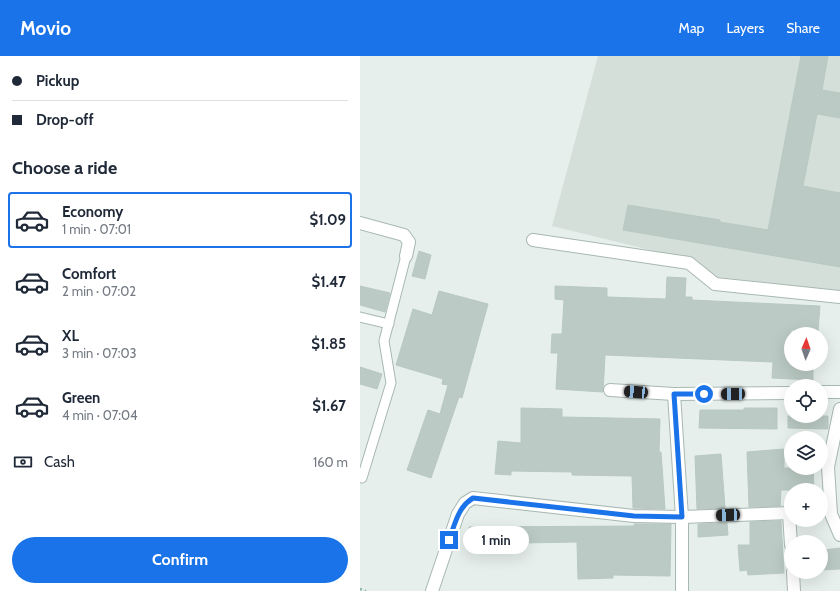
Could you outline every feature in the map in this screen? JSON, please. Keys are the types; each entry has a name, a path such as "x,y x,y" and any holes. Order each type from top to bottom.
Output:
{"street":[{"path":"360,224 404,235 409,242 406,256"},
{"path":"533,240 689,263 715,284 840,297"},
{"path":"610,390 674,394 784,393"},
{"path":"828,392 840,392"},
{"path":"674,394 682,517 682,591"},
{"path":"827,483 828,467 840,409"},
{"path":"432,591 458,514 465,503 473,498 634,516 682,517 784,513"},
{"path":"828,517 840,535"},
{"path":"793,579 794,591"}],"lane":[{"path":"362,478 391,383 384,341 406,256"},
{"path":"360,317 389,324"}],"path":[{"path":"360,589 366,591"}],"shaded area":[{"path":"598,56 840,56 840,291 717,277 691,260 552,226"}],"building":[{"path":"801,56 828,56 822,90 840,93 840,118 817,114 803,186 840,193 840,267 623,230 628,205 720,220 720,222 768,230"},
{"path":"419,251 431,255 425,279 412,276"},
{"path":"667,277 686,278 685,297 692,297 692,300 820,306 818,327 784,327 784,371 813,371 813,379 772,378 773,362 605,355 603,392 556,389 558,353 551,353 552,334 562,334 564,300 555,299 555,286 607,288 607,297 666,299"},
{"path":"360,286 390,293 385,312 360,305"},
{"path":"439,291 488,304 462,398 459,397 431,478 407,470 428,410 440,414 448,385 442,384 443,379 396,365 413,309 432,315"},
{"path":"360,367 382,374 377,389 360,384"},
{"path":"521,408 562,409 562,417 660,419 659,452 661,452 665,509 633,508 632,476 572,475 572,472 511,471 511,475 495,474 498,441 521,443"},
{"path":"744,408 777,408 777,429 699,428 700,410 744,410"},
{"path":"788,423 828,423 828,429 788,428"},
{"path":"784,449 784,475 813,475 814,483 784,483 784,490 781,490 780,506 749,507 747,452"},
{"path":"721,454 725,508 697,509 695,456"},
{"path":"781,521 784,573 748,575 747,570 740,571 738,545 750,545 750,522"},
{"path":"727,523 728,535 698,537 698,524"},
{"path":"634,524 671,524 670,576 613,575 613,578 578,579 577,542 469,544 469,527 634,526"},
{"path":"840,548 840,569 828,570 828,550"}],"route":[{"path":"449,540 458,514 465,503 473,498 634,516 682,517 674,394 704,394"}]}
